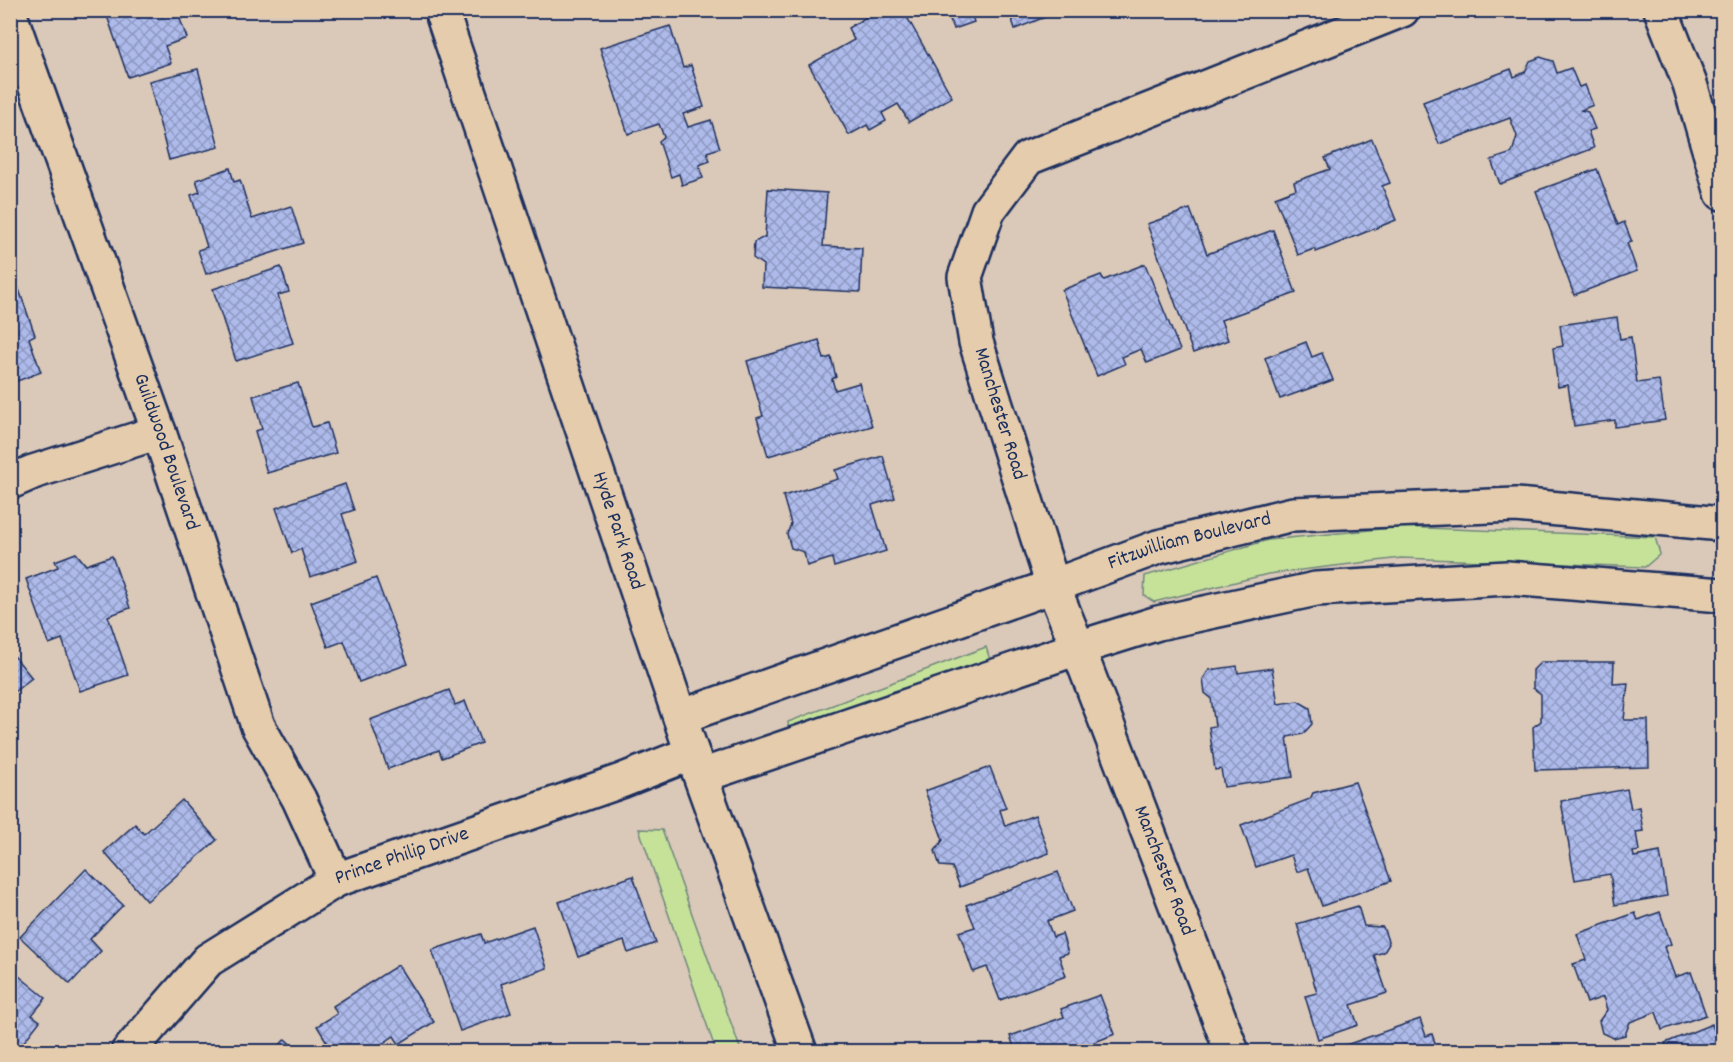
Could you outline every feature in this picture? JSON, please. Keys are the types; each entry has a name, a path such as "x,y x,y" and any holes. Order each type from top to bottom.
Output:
{"street":[{"name":"Hyde Park Road","path":"441,10 680,717 800,1052"},
{"name":"Manchester Road","path":"1232,1052 1053,586 976,342 965,277 988,211 1028,158 1402,10"},
{"path":"1661,10 1690,84 1722,193"},
{"name":"Guildwood Boulevard","path":"10,15 159,432 258,726 299,799 336,880"},
{"path":"10,482 33,472 159,432"},
{"name":"Fitzwilliam Boulevard","path":"680,717 1158,548 1293,514 1516,505 1722,524"},
{"path":"697,765 1158,623 1316,589 1507,578 1722,595"},
{"name":"Prince Philip Drive","path":"128,1052 208,960 336,880 621,781 697,765"}],"green space":[{"path":"1401,527 1655,537 1660,554 1645,567 1401,558 1268,574 1154,602 1144,595 1145,576 1268,540"},
{"path":"986,647 990,660 789,731 788,722"},
{"path":"639,829 662,830 741,1051 716,1051"}],"building":[{"path":"105,10 203,10 180,19 187,38 165,46 171,63 128,77"},
{"path":"878,10 903,10 952,97 909,122 898,104 882,113 886,121 870,130 867,125 849,135 809,65 854,40 848,28"},
{"path":"946,10 986,10 972,16 974,22 954,29"},
{"path":"1009,10 1058,10 1058,12 1015,29"},
{"path":"670,26 683,68 691,65 704,107 683,114 688,127 711,120 720,148 707,152 710,161 699,165 703,178 682,185 679,174 671,177 659,141 664,137 659,124 628,134 600,48"},
{"path":"1540,57 1553,61 1557,73 1571,68 1579,87 1585,85 1593,105 1581,110 1588,112 1595,129 1588,131 1594,148 1500,184 1491,160 1512,153 1517,136 1510,118 1439,144 1423,102 1511,69 1514,77 1525,72 1530,61"},
{"path":"198,69 219,147 169,160 149,81"},
{"path":"1372,139 1390,183 1382,186 1396,220 1316,252 1314,249 1298,255 1275,197 1296,189 1294,182 1330,169 1325,158"},
{"path":"230,168 234,182 240,180 252,219 291,206 303,243 206,274 198,250 207,247 191,195 200,192 196,180"},
{"path":"1597,169 1618,225 1624,222 1632,242 1627,243 1637,271 1574,295 1536,191"},
{"path":"768,189 827,193 823,246 862,248 860,292 762,287 763,265 753,258 754,242 765,237"},
{"path":"1190,209 1207,254 1273,230 1296,293 1221,320 1228,340 1193,353 1147,224"},
{"path":"10,264 35,335 29,338 41,372 12,383"},
{"path":"1145,264 1180,350 1147,363 1141,349 1122,357 1125,364 1097,376 1062,290 1101,275 1104,280"},
{"path":"281,267 289,292 278,295 293,343 236,361 213,289"},
{"path":"1617,317 1620,339 1631,337 1637,383 1659,380 1665,420 1615,427 1615,420 1574,426 1568,385 1558,387 1553,348 1563,346 1560,325"},
{"path":"819,340 824,359 831,357 836,377 832,379 835,390 859,383 872,426 768,456 757,418 763,416 747,361"},
{"path":"1306,342 1312,357 1322,353 1333,380 1280,399 1265,358"},
{"path":"298,383 312,427 327,423 336,453 267,473 255,431 262,429 253,396"},
{"path":"883,456 895,498 872,505 886,551 834,567 832,558 807,566 804,552 791,548 787,534 791,524 783,496 838,479 835,470"},
{"path":"345,484 354,510 342,514 358,561 310,577 301,549 292,553 276,508"},
{"path":"76,553 86,565 112,556 130,608 108,616 128,675 80,691 62,639 49,644 26,579 58,567 55,561"},
{"path":"376,578 408,664 359,682 344,641 328,647 311,602"},
{"path":"10,651 32,678 10,695"},
{"path":"1541,662 1614,662 1613,684 1628,683 1624,720 1648,720 1649,767 1535,770 1533,727 1541,721 1541,694 1533,688 1533,670"},
{"path":"1237,666 1238,673 1272,668 1278,704 1298,701 1310,708 1312,724 1303,734 1287,737 1293,777 1224,787 1221,769 1215,770 1209,727 1215,726 1211,698 1205,693 1203,679 1209,670"},
{"path":"449,690 455,705 465,701 481,743 442,758 439,750 388,769 370,720"},
{"path":"990,767 1006,808 1000,810 1005,826 1035,815 1049,853 960,887 952,867 940,866 935,851 943,840 925,791"},
{"path":"1355,782 1391,881 1322,906 1308,868 1297,872 1291,855 1256,867 1241,825 1310,799 1313,793"},
{"path":"1627,789 1631,809 1639,807 1643,831 1636,832 1639,851 1633,852 1634,857 1660,852 1667,896 1615,905 1610,874 1575,880 1561,801"},
{"path":"182,800 217,840 147,901 104,852 135,824 144,834"},
{"path":"86,869 123,905 90,939 101,951 70,984 20,937"},
{"path":"1058,872 1073,911 1047,921 1053,937 1062,934 1068,953 1059,956 1066,976 1000,1000 987,967 973,972 959,932 975,927 966,905"},
{"path":"633,876 656,943 628,953 624,941 578,957 559,902"},
{"path":"1358,906 1364,926 1383,927 1389,944 1384,952 1374,955 1387,993 1351,1005 1358,1025 1318,1039 1305,996 1317,993 1297,924"},
{"path":"1660,912 1671,944 1664,947 1675,977 1691,972 1706,1015 1662,1030 1656,1012 1630,1022 1625,1035 1613,1038 1602,1033 1599,1021 1607,1010 1603,997 1587,1003 1573,964 1586,960 1577,934 1635,913 1638,920"},
{"path":"533,926 547,968 501,984 511,1013 460,1031 432,950 481,934 484,943"},
{"path":"398,965 434,1022 399,1044 394,1036 370,1052 333,1052 317,1026 337,1014 333,1006"},
{"path":"14,972 46,998 32,1015 40,1021 16,1052 10,1052 10,976"},
{"path":"1100,995 1115,1034 1090,1044 1093,1052 1016,1052 1010,1036 1064,1017 1061,1009"},
{"path":"1420,1019 1426,1036 1432,1034 1438,1052 1326,1052"},
{"path":"1712,1024 1722,1052 1668,1052 1665,1043"},
{"path":"285,1039 299,1052 274,1052"}]}
